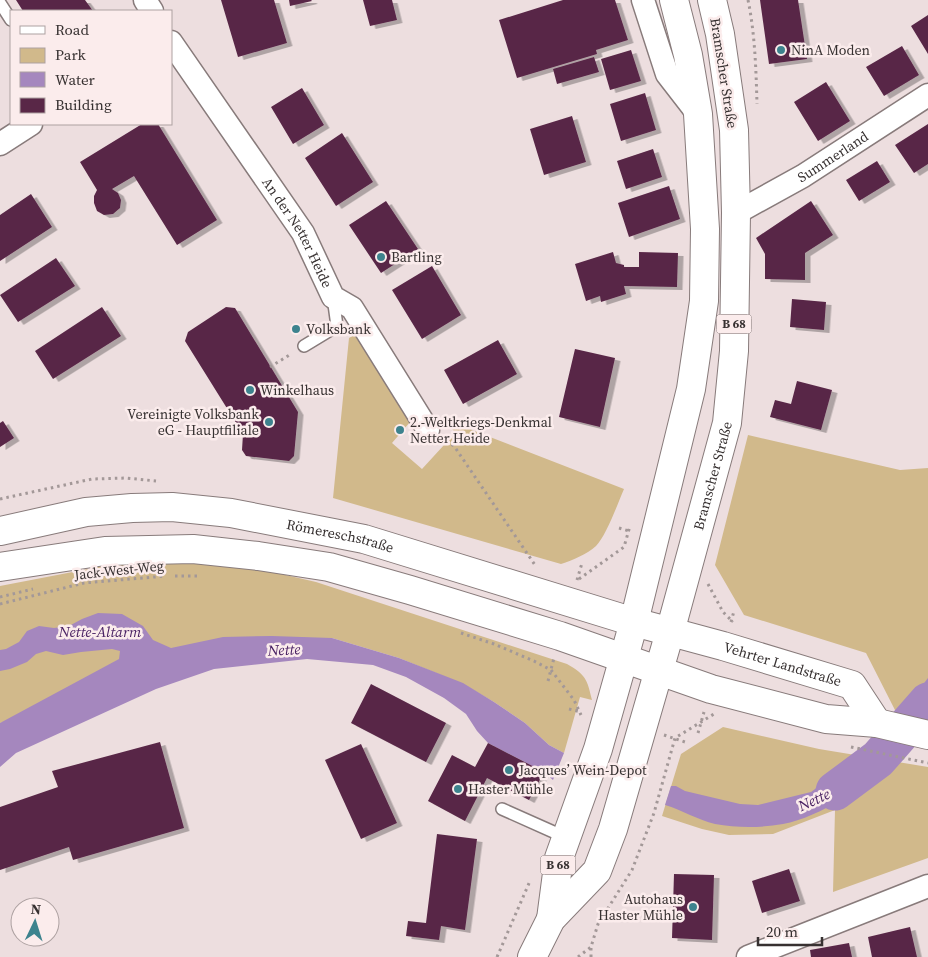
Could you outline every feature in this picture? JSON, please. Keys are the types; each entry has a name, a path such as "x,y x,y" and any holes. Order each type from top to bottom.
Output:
{"main road":[{"name":"Bramscher Straße","path":"551,919 559,858 598,749 634,622 691,389 704,301 705,229 698,114 688,55 674,0"},
{"name":"Bramscher Straße","path":"532,957 551,919 596,871 613,829 670,632 727,423 734,351 736,213 734,130 720,34 712,0"},
{"name":"Römereschstraße","path":"0,531 86,512 132,508 172,507 231,513 364,540 670,632"},
{"path":"0,568 105,551 193,549 258,556 329,567 560,636 711,689 826,718 882,724 928,735"},
{"name":"Vehrter Landstraße","path":"670,632 852,684 882,724"}],"street":[{"path":"643,0 667,74 698,114"},
{"name":"An der Netter Heide","path":"172,43 303,233 333,297 352,308 428,430"},
{"name":"Summerland","path":"736,213 803,176 928,95"},
{"path":"0,144 29,125"},
{"path":"748,957 928,886"}],"lane":[{"path":"0,3 10,18"},
{"path":"304,346 337,326 333,297"},
{"path":"502,809 567,838"}],"path":[{"path":"270,367 304,346"},
{"path":"428,430 454,446 531,561"},
{"path":"582,563 577,581 624,546 632,521"},
{"path":"619,528 629,531"},
{"name":"Jack-West-Weg","path":"0,604 84,583 171,576 206,577"},
{"path":"706,580 723,612 731,621 736,623"},
{"path":"0,597 37,588"},
{"path":"731,621 734,611"},
{"path":"456,632 494,644 534,660 550,670 574,700 580,712 569,709"},
{"path":"548,681 550,670"},
{"path":"591,957 591,947 598,924 632,870 654,813 675,738 700,723 698,733"},
{"path":"675,738 685,742"},
{"path":"863,750 928,763"},
{"path":"497,957 503,944"},
{"path":"578,957 591,947"}],"green space":[{"path":"356,334 410,422 392,443 422,469 455,433 446,420 624,489 608,527 596,546 588,552 561,564 333,498 349,338"},
{"path":"748,435 900,470 928,468 928,721 896,712 866,653 744,615 715,565"},
{"path":"176,562 251,567 316,582 567,664 585,678 592,700 580,697 564,753 549,745 525,723 463,684 399,658 332,638 0,723 0,586 109,565"},
{"path":"723,727 819,749 928,767 928,858 833,892 835,810 773,834 729,835 702,829 662,816 681,754"}],"water":[{"name":"Nette-Altarm","path":"98,613 122,614 143,626 153,640 171,648 223,637 332,638 399,658 463,683 525,723 549,745 564,753 553,780 544,772 488,743 477,731 466,714 444,698 406,677 373,665 307,659 214,669 156,689 16,753 0,767 0,723 119,659 120,651 112,649 63,655 46,651 36,654 27,662 0,671 0,650 19,642 27,631 39,626 54,628 69,626"},
{"path":"928,678 928,721 896,712 918,691"},
{"path":"857,755 896,762 828,807 812,815 783,824 740,827 715,824 665,805 671,786 740,804 758,805 811,792 845,767"}],"building":[{"path":"16,0 85,0 92,10 22,10"},
{"path":"221,0 274,0 287,43 238,57"},
{"path":"289,0 311,0 312,1 290,6"},
{"path":"363,0 392,0 397,20 370,26"},
{"path":"563,0 615,0 628,40 596,50 597,54 517,78 499,20"},
{"path":"760,0 798,0 807,59 769,64"},
{"path":"928,15 928,54 911,26"},
{"path":"902,46 919,75 884,96 866,67"},
{"path":"631,50 641,81 610,90 601,59"},
{"path":"594,57 599,72 557,84 553,69"},
{"path":"826,82 850,121 818,141 794,102"},
{"path":"302,88 324,125 293,144 271,107"},
{"path":"645,93 656,130 621,141 610,104"},
{"path":"572,116 586,162 544,175 530,129"},
{"path":"928,124 928,164 914,173 895,145"},
{"path":"140,125 159,125 217,220 177,245 134,176 112,189 118,193 121,200 120,208 113,214 104,215 97,211 94,196 97,190 80,162"},
{"path":"342,133 373,182 336,206 305,158"},
{"path":"653,149 662,177 626,189 617,161"},
{"path":"877,161 890,182 859,201 846,180"},
{"path":"669,186 680,219 629,237 618,203"},
{"path":"31,194 52,227 0,261 0,215"},
{"path":"386,201 418,249 381,273 349,225"},
{"path":"811,201 833,235 805,253 805,280 765,279 765,254 756,238"},
{"path":"613,252 616,263 624,265 624,267 639,267 639,252 678,253 677,287 624,286 626,294 601,302 600,296 586,301 575,264"},
{"path":"56,258 75,286 18,322 0,295"},
{"path":"432,266 461,315 422,339 392,290"},
{"path":"792,299 826,302 824,330 790,327"},
{"path":"102,307 121,336 53,379 35,351"},
{"name":"Winkelhaus","path":"226,307 235,308 298,412 294,456 289,461 246,456 242,450 243,434 185,341 188,332"},
{"path":"498,340 517,374 463,404 444,370"},
{"path":"575,349 615,358 600,427 559,417"},
{"path":"797,381 832,390 821,430 770,417 775,400 791,404"},
{"path":"3,421 14,438 0,447 0,423"},
{"path":"371,684 446,723 426,762 351,723"},
{"path":"160,742 184,828 73,860 69,847 0,870 0,807 58,787 52,771"},
{"name":"Haster Mühle","path":"488,743 544,772 529,800 487,778 465,821 428,801 452,755 475,767"},
{"path":"361,744 397,823 361,839 325,760"},
{"path":"437,834 477,839 465,930 441,926 439,940 406,936 408,921 426,923"},
{"path":"789,869 800,901 762,913 752,881"},
{"name":"Autohaus Haster Mühle","path":"674,874 714,875 712,940 672,938"},
{"path":"910,927 917,957 872,957 868,937"},
{"path":"849,943 852,957 811,957 810,950"}],"waterway":[{"name":"Nette","path":"835,791 878,759 928,702"}],"place":[{"name":"NinA Moden","path":"781,50"},
{"name":"Bartling","path":"381,257"},
{"name":"Volksbank","path":"296,329"},
{"name":"Winkelhaus","path":"250,390"},
{"name":"Vereinigte Volksbank eG - Hauptfiliale","path":"269,422"},
{"name":"2.-Weltkriegs-Denkmal Netter Heide","path":"400,430"},
{"name":"Jacques’ Wein-Depot","path":"509,770"},
{"name":"Haster Mühle","path":"458,789"},
{"name":"Autohaus Haster Mühle","path":"693,907"}]}
